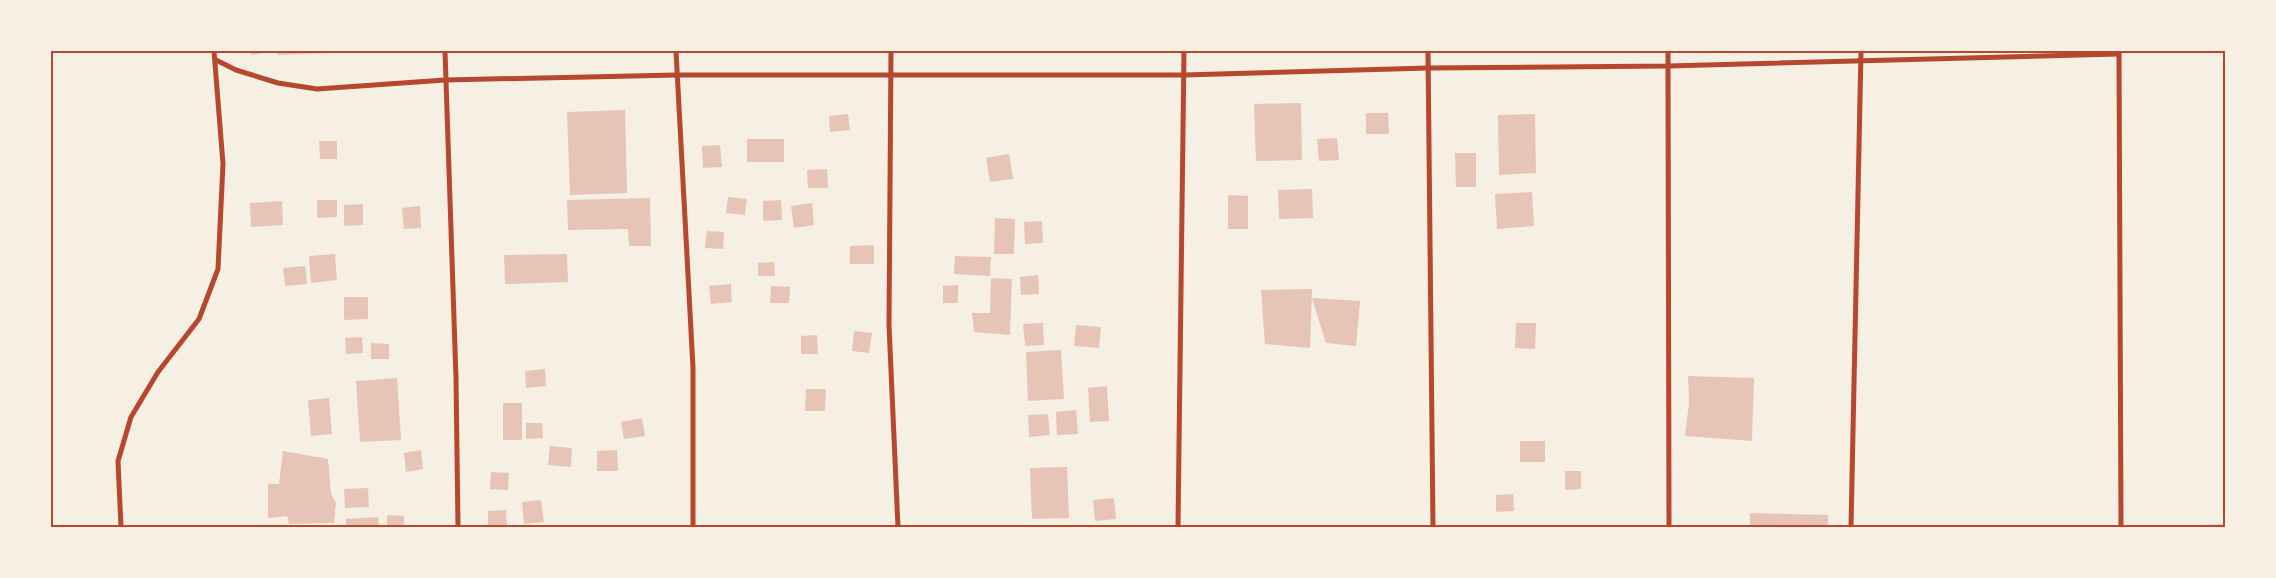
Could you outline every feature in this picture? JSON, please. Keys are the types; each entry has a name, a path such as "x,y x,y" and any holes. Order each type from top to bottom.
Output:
{"street":[{"path":"121,527 118,461 131,417 158,372 199,319 218,269 222,164 214,51"},
{"path":"445,51 456,378 458,527"},
{"path":"676,51 693,368 693,527"},
{"path":"891,51 889,325 898,527"},
{"path":"1178,527 1184,51"},
{"path":"1428,51 1433,527"},
{"path":"1668,51 1669,527"},
{"path":"1850,527 1861,51"},
{"path":"216,60 236,70 278,83 317,89 445,80 676,75 891,73 1184,75 1428,68 1668,66 2119,53 2121,527"}],"building":[{"path":"251,51 272,51 272,52 251,55"},
{"path":"277,51 334,51 334,53 277,55"},
{"path":"1301,103 1302,160 1256,161 1254,104"},
{"path":"625,110 627,193 570,195 567,112"},
{"path":"1366,113 1388,113 1389,134 1366,134"},
{"path":"848,114 850,130 830,132 829,116"},
{"path":"1535,114 1536,173 1499,175 1498,115"},
{"path":"1337,138 1339,160 1319,161 1317,139"},
{"path":"747,139 784,139 784,162 747,162"},
{"path":"319,141 337,141 337,159 320,159"},
{"path":"720,145 722,167 703,168 702,146"},
{"path":"1455,153 1476,153 1476,187 1456,187"},
{"path":"1009,154 1013,179 990,182 986,158"},
{"path":"827,169 828,188 808,188 807,170"},
{"path":"1312,189 1313,218 1279,219 1278,190"},
{"path":"1532,192 1534,226 1497,229 1495,194"},
{"path":"1228,195 1248,196 1248,229 1228,229"},
{"path":"728,197 747,199 745,215 726,213"},
{"path":"650,198 651,246 629,246 628,229 568,230 567,200"},
{"path":"317,200 337,200 337,217 317,218"},
{"path":"781,200 782,220 763,221 763,201"},
{"path":"282,201 283,225 251,227 250,203"},
{"path":"812,203 814,225 794,228 791,206"},
{"path":"363,204 363,225 344,226 344,205"},
{"path":"420,206 421,228 404,229 402,208"},
{"path":"995,218 1015,219 1014,254 994,254"},
{"path":"1042,221 1043,243 1025,244 1024,222"},
{"path":"707,231 724,232 723,249 705,248"},
{"path":"874,245 874,264 850,264 850,246"},
{"path":"335,254 337,280 311,283 309,256"},
{"path":"567,254 568,282 505,284 504,255"},
{"path":"955,256 991,257 990,276 954,274"},
{"path":"774,262 775,276 758,276 758,263"},
{"path":"305,266 307,284 285,286 283,268"},
{"path":"1038,275 1039,294 1021,295 1020,277"},
{"path":"991,278 1012,279 1010,335 974,332 972,313 990,313"},
{"path":"731,284 732,302 711,304 709,286"},
{"path":"958,285 958,303 943,303 943,286"},
{"path":"771,286 790,287 789,303 770,303"},
{"path":"1312,289 1310,348 1265,344 1261,290"},
{"path":"344,297 368,297 368,319 344,320"},
{"path":"1312,298 1360,301 1356,346 1326,343"},
{"path":"1043,323 1044,345 1025,346 1023,324"},
{"path":"1516,323 1536,323 1535,349 1515,348"},
{"path":"1076,325 1101,327 1099,348 1074,346"},
{"path":"854,331 872,333 869,353 852,351"},
{"path":"817,335 818,354 801,354 801,336"},
{"path":"362,337 363,353 346,354 345,338"},
{"path":"371,343 389,344 389,359 371,359"},
{"path":"1061,350 1064,399 1028,401 1026,352"},
{"path":"545,369 546,386 526,388 525,371"},
{"path":"1688,376 1754,378 1752,441 1685,436 1689,403"},
{"path":"397,378 401,440 360,442 356,381"},
{"path":"1107,386 1109,421 1090,422 1088,388"},
{"path":"806,389 826,389 825,411 805,411"},
{"path":"329,398 332,434 311,436 308,400"},
{"path":"503,403 522,403 522,440 503,440"},
{"path":"1076,410 1078,434 1057,435 1056,412"},
{"path":"1048,414 1050,435 1029,437 1028,415"},
{"path":"642,418 645,436 624,439 621,422"},
{"path":"526,423 542,423 543,438 526,439"},
{"path":"1520,441 1545,441 1545,462 1520,462"},
{"path":"550,446 572,448 571,467 548,465"},
{"path":"421,450 423,469 406,472 404,453"},
{"path":"617,450 618,471 597,471 597,451"},
{"path":"283,451 328,459 331,494 336,503 334,523 289,524 287,516 268,518 268,484 279,484"},
{"path":"1067,467 1069,518 1032,519 1030,468"},
{"path":"1565,471 1581,471 1581,489 1565,490"},
{"path":"491,472 509,473 508,490 490,489"},
{"path":"368,488 369,507 345,508 344,489"},
{"path":"1513,494 1514,511 1496,512 1496,495"},
{"path":"1114,498 1116,519 1095,521 1093,500"},
{"path":"541,500 544,522 524,524 522,502"},
{"path":"506,510 507,527 488,527 488,511"},
{"path":"1750,513 1828,515 1828,527 1750,527"},
{"path":"387,515 404,516 404,527 387,527"},
{"path":"378,517 379,527 346,527 346,519"},
{"path":"2225,524 2225,527 2196,527 2196,525"}]}
